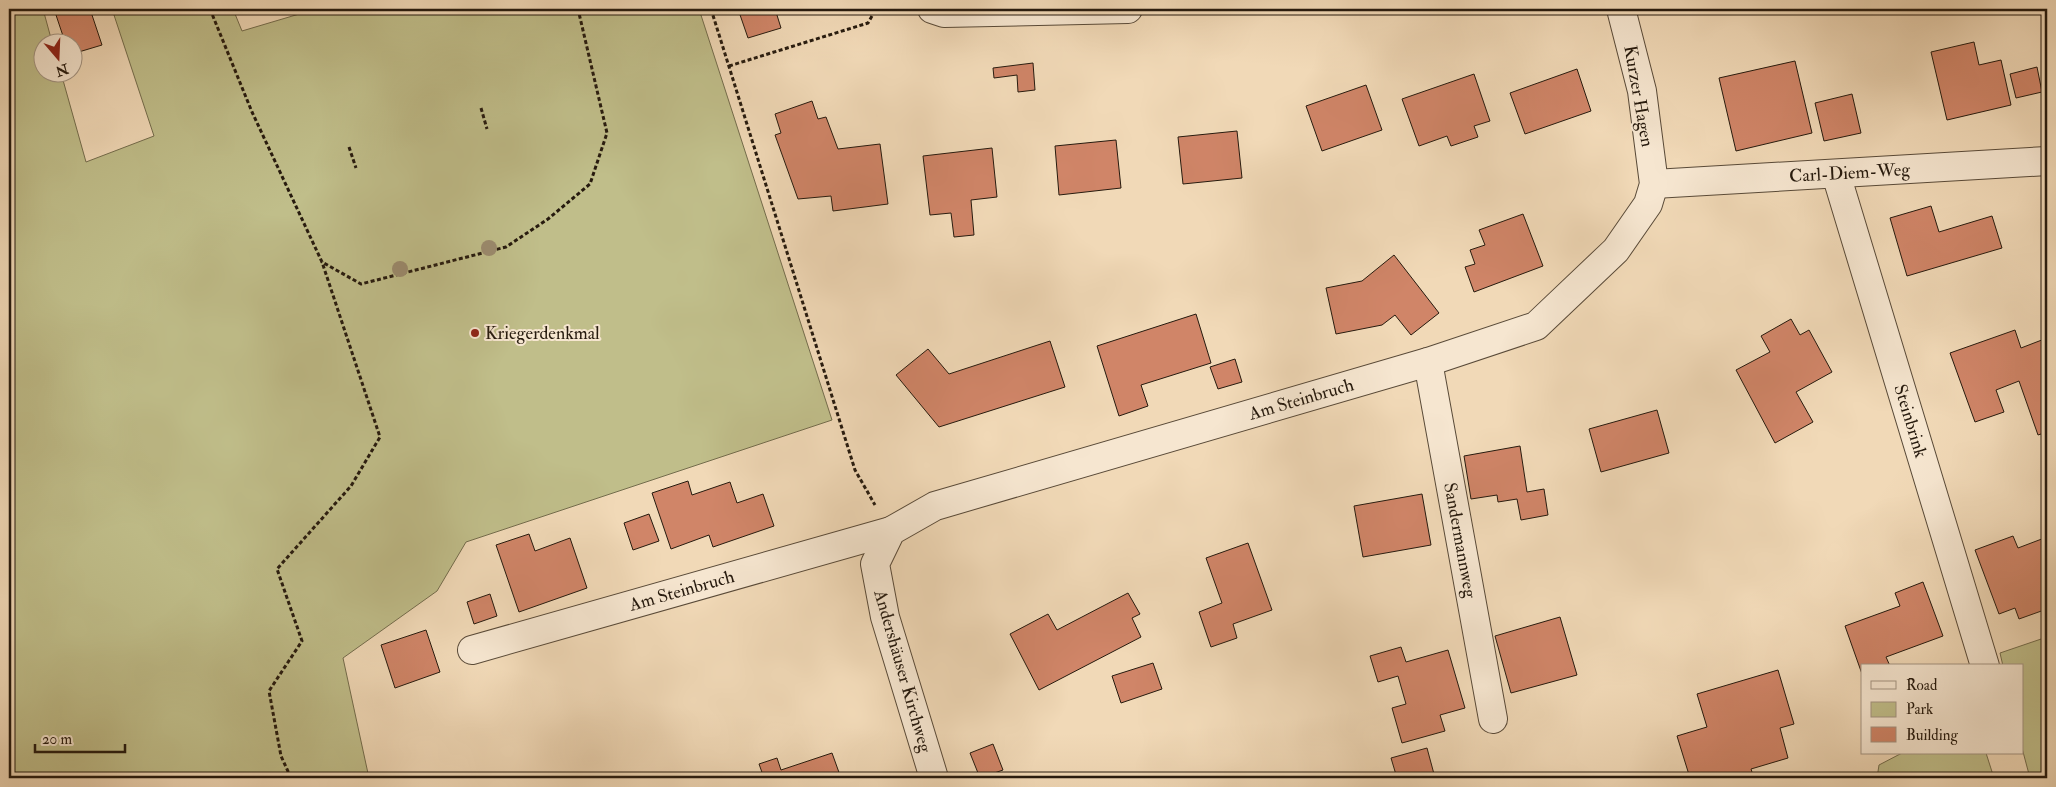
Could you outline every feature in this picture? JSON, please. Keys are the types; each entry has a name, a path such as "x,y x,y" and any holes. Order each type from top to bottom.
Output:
{"street":[{"path":"932,9 944,13 1128,9"},
{"name":"Kurzer Hagen","path":"1621,9 1642,91 1654,184"},
{"name":"Carl-Diem-Weg","path":"1654,184 2047,162"},
{"name":"Steinbrink","path":"1836,174 1984,664"},
{"name":"Am Steinbruch","path":"472,650 891,531 935,506 1428,362 1536,326 1616,250 1648,204 1654,184"},
{"name":"Sandermannweg","path":"1428,362 1493,719"},
{"name":"Andershäuser Kirchweg","path":"891,531 874,564 885,617 934,778"}],"path":[{"path":"210,9 252,112 322,262 380,438 351,486 277,569 302,641 269,691 281,756 292,778"},
{"path":"322,262 360,284 506,247 548,219 590,184 607,133 578,9"},
{"path":"712,9 855,470 891,531"},
{"path":"729,66 868,23 876,9"},
{"path":"481,108 488,129"},
{"path":"349,147 356,168"}],"green space":[{"path":"9,9 43,9 49,32 32,32 32,82 64,82 86,162 154,136 112,9 233,9 242,31 316,9 699,9 832,420 466,542 437,591 343,658 369,778 9,778"},
{"path":"2047,637 2047,778 2030,778 2024,754 2024,664 2003,664 2000,653"},
{"path":"1900,754 1986,754 1994,778 1877,778 1879,765"}],"building":[{"path":"54,9 90,9 102,45 82,51 82,32 62,32"},
{"path":"738,9 786,9 776,12 781,28 748,38"},
{"path":"1974,42 1979,65 2001,60 2011,105 1947,120 1931,52"},
{"path":"1795,61 1812,133 1736,151 1719,78"},
{"path":"1033,63 1035,90 1018,92 1017,75 994,78 993,68"},
{"path":"2037,67 2042,92 2016,98 2010,74"},
{"path":"1577,69 1591,111 1525,134 1510,93"},
{"path":"1474,74 1490,121 1474,126 1478,137 1451,146 1447,136 1419,146 1402,99"},
{"path":"1366,85 1382,130 1322,151 1306,106"},
{"path":"1852,94 1861,133 1824,141 1815,103"},
{"path":"812,101 818,119 826,117 838,149 880,144 888,204 833,211 831,196 798,199 775,135 781,133 775,114"},
{"path":"1237,131 1242,178 1183,184 1178,137"},
{"path":"1116,140 1121,188 1059,195 1055,146"},
{"path":"992,148 997,197 971,200 974,235 954,237 951,213 930,215 923,156"},
{"path":"1931,206 1939,232 1992,216 2002,248 1907,276 1890,218"},
{"path":"1523,214 1543,266 1474,292 1465,267 1475,264 1470,250 1485,245 1479,230"},
{"path":"1394,255 1439,313 1411,335 1395,315 1382,325 1336,334 1326,288 1362,281"},
{"path":"1196,314 1211,363 1141,385 1148,406 1119,416 1097,346"},
{"path":"1791,319 1800,335 1809,330 1832,372 1796,392 1813,422 1775,443 1736,370 1770,352 1761,336"},
{"path":"2015,330 2021,348 2047,338 2047,432 2038,435 2019,381 1996,390 2004,412 1975,422 1950,353"},
{"path":"1050,341 1065,387 939,427 896,375 928,349 949,374"},
{"path":"1235,359 1242,382 1218,389 1210,367"},
{"path":"1657,410 1669,453 1601,472 1589,429"},
{"path":"1520,446 1527,492 1544,489 1548,515 1521,520 1517,499 1498,502 1497,495 1471,499 1464,456"},
{"path":"688,481 692,495 730,482 737,503 763,494 774,526 713,547 709,535 671,549 652,493"},
{"path":"1422,494 1431,545 1363,557 1354,506"},
{"path":"649,514 659,541 633,550 624,523"},
{"path":"529,534 535,551 570,538 587,588 519,612 496,545"},
{"path":"2013,536 2018,548 2047,537 2047,609 2019,619 2015,608 1999,614 1975,550"},
{"path":"1248,543 1272,610 1233,624 1237,638 1211,647 1199,612 1222,603 1206,558"},
{"path":"1923,582 1943,636 1886,657 1889,664 1861,664 1861,671 1845,626 1900,606 1895,593"},
{"path":"1128,593 1140,614 1132,618 1141,637 1039,690 1010,634 1048,614 1057,630"},
{"path":"490,594 497,616 474,624 467,602"},
{"path":"1560,617 1577,675 1511,693 1495,636"},
{"path":"426,630 440,672 395,688 381,645"},
{"path":"1401,647 1406,662 1448,650 1465,708 1440,715 1445,731 1402,743 1392,708 1406,704 1398,676 1378,682 1370,656"},
{"path":"1153,663 1162,689 1121,703 1112,676"},
{"path":"1778,670 1794,724 1780,728 1788,758 1751,769 1754,778 1690,778 1677,736 1707,727 1697,694"},
{"path":"993,744 1003,770 980,778 970,753"},
{"path":"1427,748 1434,774 1421,778 1397,778 1391,758"},
{"path":"832,753 841,778 764,778 759,764 777,758 781,770"}],"place":[{"name":"Kriegerdenkmal","path":"475,333"}]}
